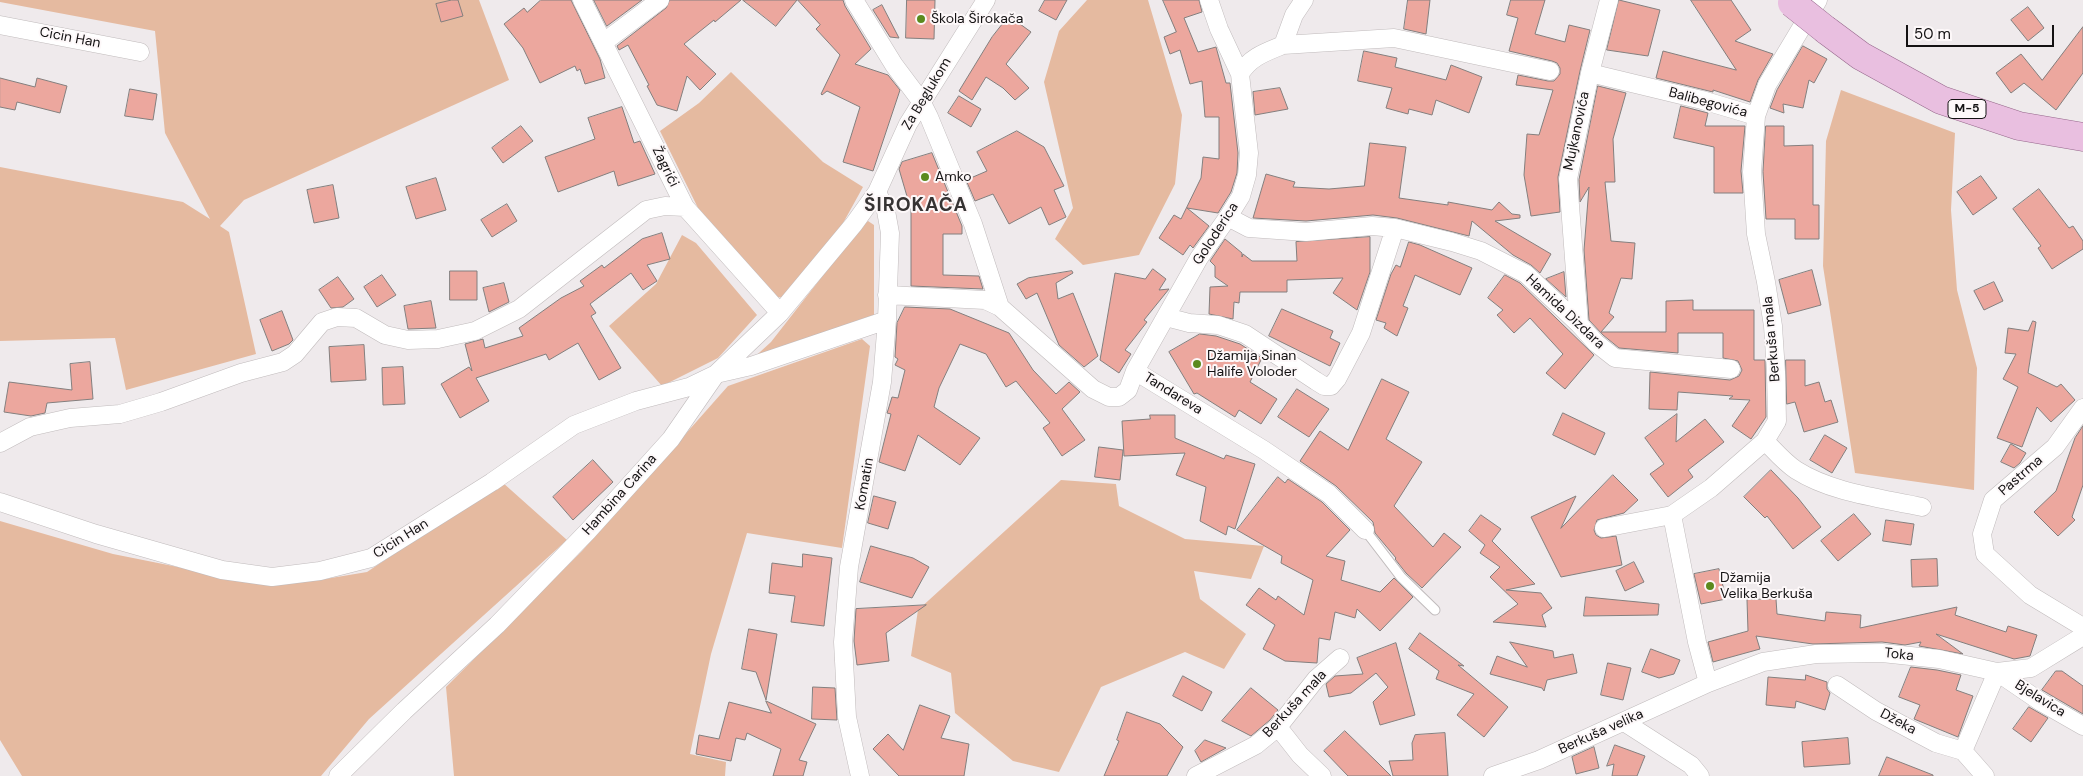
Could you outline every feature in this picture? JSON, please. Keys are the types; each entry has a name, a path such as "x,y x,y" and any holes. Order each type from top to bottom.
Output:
{"main road":[{"name":"M-5","path":"1800,1 1826,30 1861,56 1941,100 2020,126 2083,137"}],"street":[{"name":"Žagrići","path":"582,0 685,207 780,313"},
{"path":"604,42 660,0"},
{"path":"854,0 894,65 921,101 973,224 1000,306"},
{"name":"Za Beglukom","path":"877,192 891,158 921,101 986,0"},
{"name":"Goloderica","path":"1135,371 1199,258 1228,217 1243,189 1247,176 1249,153 1240,74 1219,29 1209,0"},
{"path":"1282,45 1294,15 1304,0"},
{"name":"Mujkanovića","path":"1579,324 1568,179 1590,73 1609,0"},
{"name":"Balibegovića","path":"1590,73 1702,100 1756,116 1800,1"},
{"name":"Cicin Han","path":"0,25 140,52"},
{"path":"1240,74 1246,64 1253,59 1282,45 1394,38 1550,71"},
{"name":"Berkuša mala","path":"1604,528 1672,515 1711,488 1765,440 1777,421 1776,372 1766,282 1756,234 1752,172 1756,116"},
{"name":"Komatin","path":"860,776 847,717 843,642 849,567 882,382 890,233 886,211 877,192"},
{"name":"Hambina Carina","path":"338,776 496,625 588,531 670,439 716,374 780,313 854,224 877,192"},
{"path":"0,443 30,428 70,418 120,414 161,402 241,373 283,362 295,354 322,322 337,317 356,318 385,335 408,340 438,339 475,331 519,310 646,210 665,206 685,207"},
{"name":"Hamida Dizdara","path":"1228,217 1249,228 1306,232 1372,226 1395,228 1452,242 1482,252 1526,274 1579,324 1596,343 1615,358 1731,369"},
{"path":"1166,317 1189,323 1218,325 1245,334 1324,386 1331,386 1337,379 1361,333 1395,228"},
{"name":"Tandareva","path":"887,295 985,300 1000,306 1093,389 1109,397 1119,397 1128,390 1135,371 1264,450 1328,494 1365,530"},
{"path":"716,374 751,366 886,320"},
{"name":"Cicin Han","path":"0,502 96,534 222,570 272,576 320,571 371,558 492,482 574,425 636,401 689,387 716,374"},
{"name":"Pastrma","path":"2083,408 2055,447 1993,500 1982,534 1985,554 2030,595 2083,627"},
{"path":"1765,440 1780,458 1816,480 1841,489 1922,507"},
{"path":"1672,515 1708,683"},
{"name":"Toka","path":"1708,683 1763,662 1816,654 1882,653 1939,659 1997,672 2031,668 2083,636"},
{"name":"Berkuša mala","path":"1196,776 1256,745 1278,727 1316,679 1340,658"},
{"path":"1985,776 1963,751 1997,672"},
{"name":"Bjelavica","path":"1997,672 2041,702 2083,726"},
{"name":"Berkuša velika","path":"1493,776 1539,760 1708,683"},
{"name":"Džeka","path":"1837,685 1876,711 1936,743 1963,751"},
{"path":"1624,722 1691,765 1700,776"},
{"path":"1278,727 1300,755 1322,776"}],"lane":[{"name":"Tandareva","path":"1365,530 1401,576 1435,610"}],"shaded area":[{"path":"0,0 479,0 509,80 244,200 220,226 229,232 256,354 126,390 115,338 0,341 0,167 183,202 210,219 165,133 155,31 0,2"},
{"path":"1087,0 1148,0 1182,115 1175,184 1139,255 1083,265 1055,239 1073,208 1044,82 1059,31"},
{"path":"731,72 823,162 863,187 842,225 785,298 777,297 698,208 660,131 699,103"},
{"path":"1841,90 1955,133 1951,210 1957,290 1977,368 1974,490 1855,473 1823,266 1826,141"},
{"path":"868,221 874,225 874,322 749,362 771,342 860,228"},
{"path":"682,235 696,243 757,315 718,358 662,386 609,326 656,284"},
{"path":"862,339 870,346 842,548 747,533 711,654 690,754 726,762 725,776 454,776 446,687 582,551 728,386"},
{"path":"1061,480 1116,484 1119,506 1185,539 1264,546 1251,579 1194,571 1200,599 1246,634 1224,669 1185,652 1101,687 1059,772 1013,761 955,713 951,673 911,656 918,610"},
{"path":"502,482 567,540 369,719 321,776 22,776 0,740 0,521 113,554 258,583 319,580 367,572"}],"building":[{"path":"458,0 463,16 441,22 436,4"},
{"path":"541,0 571,0 600,59 605,78 585,84 580,69 577,71 575,66 540,83 523,48 504,24 524,8 527,12"},
{"path":"594,0 642,0 607,26"},
{"path":"670,0 741,0 715,22 714,20 684,44 716,74 700,90 687,76 677,111 657,105 647,86 649,85 628,45 619,50 617,46 666,8"},
{"path":"743,0 797,0 776,26"},
{"path":"798,0 843,0 871,49 855,64 888,75 900,90 873,171 843,162 860,107 827,91 821,94 840,55 816,29 820,25"},
{"name":"Škola Širokača","path":"907,0 935,0 934,39 906,38"},
{"path":"1045,0 1067,0 1056,20 1039,11"},
{"path":"1163,0 1199,0 1202,12 1184,18 1198,52 1216,47 1226,83 1230,83 1238,153 1237,173 1231,192 1218,213 1187,208 1209,226 1193,248 1190,245 1183,255 1159,238 1174,215 1181,219 1201,178 1203,157 1219,159 1219,117 1205,117 1202,81 1190,84 1180,50 1170,54 1164,37 1176,32"},
{"path":"1408,0 1430,0 1426,34 1404,29"},
{"path":"1511,0 1545,0 1535,34 1565,42 1569,25 1590,30 1558,177 1560,212 1531,216 1524,175 1527,134 1539,135 1553,90 1516,85 1518,75 1554,81 1560,74 1560,68 1557,63 1552,61 1509,51 1518,18 1507,15"},
{"path":"1619,0 1660,10 1648,56 1607,50"},
{"path":"1691,0 1731,0 1751,30 1735,41 1773,54 1758,80 1750,102 1713,90 1713,92 1656,78 1663,51 1736,70"},
{"path":"882,5 899,38 890,37 873,10"},
{"path":"2028,7 2044,28 2028,41 2011,20"},
{"path":"1009,16 1031,32 1006,64 1029,88 1015,100 1003,88 986,77 972,100 959,91 992,37"},
{"path":"2083,27 2083,73 2056,110 2024,83 2011,93 1996,73 2021,54 2042,80"},
{"path":"1803,46 1827,59 1814,83 1809,80 1803,108 1783,104 1784,113 1770,108 1777,90"},
{"path":"1364,51 1397,58 1395,67 1446,80 1451,65 1482,77 1469,113 1436,100 1432,115 1409,109 1408,114 1386,108 1392,88 1358,81"},
{"path":"0,78 35,87 37,78 67,86 60,113 17,102 15,110 0,107"},
{"path":"1598,86 1626,93 1613,139 1615,182 1605,182 1611,241 1635,243 1632,279 1621,278 1609,313 1614,317 1601,332 1666,332 1666,301 1693,300 1693,310 1754,310 1754,360 1765,360 1766,417 1751,439 1732,426 1750,400 1729,399 1733,396 1678,392 1677,410 1649,409 1650,372 1730,380 1739,376 1742,370 1738,361 1723,358 1723,333 1678,333 1678,353 1619,348 1603,335 1589,320 1584,250 1589,187 1580,202 1579,180"},
{"path":"1280,88 1288,109 1255,115 1253,92"},
{"path":"130,89 157,94 153,120 125,116"},
{"path":"959,96 981,109 971,127 948,113"},
{"path":"1681,106 1708,113 1705,126 1745,126 1741,171 1743,193 1714,193 1714,147 1674,138"},
{"path":"622,107 634,143 640,141 655,174 618,186 614,171 558,192 545,157 595,139 588,118"},
{"path":"521,126 533,141 503,163 492,148"},
{"path":"1766,126 1784,126 1784,146 1813,145 1813,205 1819,205 1819,239 1795,239 1795,219 1766,219 1763,172"},
{"path":"1017,131 1044,147 1064,186 1054,190 1066,217 1049,225 1041,207 1009,224 993,194 975,201 966,180 987,171 977,152"},
{"path":"1370,143 1406,147 1399,198 1448,205 1448,202 1492,210 1499,202 1512,214 1520,215 1520,218 1495,221 1551,254 1540,273 1531,265 1513,255 1472,221 1469,236 1397,218 1373,215 1306,221 1253,218 1266,174 1295,182 1293,187 1329,189 1364,186"},
{"path":"932,153 962,226 962,234 943,234 943,275 979,276 983,289 911,286 911,210 899,169 902,162"},
{"path":"1981,176 1997,198 1973,215 1957,192"},
{"path":"436,178 446,210 416,219 406,187"},
{"path":"333,185 339,218 314,223 307,190"},
{"path":"2039,189 2069,228 2073,226 2083,241 2083,249 2052,269 2038,248 2041,246 2013,209"},
{"path":"507,204 517,221 492,237 481,220"},
{"path":"662,233 670,259 647,265 657,281 643,290 631,273 590,304 596,313 591,316 621,368 599,380 578,343 549,360 546,354 476,378 489,401 460,418 441,384 469,367 472,371 465,344 483,339 485,348 523,336 519,328 561,298 584,286 580,281 602,265 604,268 642,239"},
{"path":"1370,237 1370,272 1357,310 1333,293 1343,278 1287,280 1287,292 1240,292 1239,303 1234,302 1233,319 1209,314 1210,287 1228,286 1215,277 1215,266 1210,261 1225,239 1242,253 1242,257 1243,254 1252,261 1297,261 1296,242"},
{"path":"1409,242 1472,268 1460,295 1415,275 1403,306 1408,308 1397,336 1384,328 1386,323 1376,320 1391,274 1396,265 1400,267"},
{"path":"1153,269 1166,279 1159,290 1169,289 1144,320 1147,322 1125,350 1131,354 1119,373 1100,360 1115,273 1145,279"},
{"path":"1812,270 1821,305 1788,314 1779,280"},
{"path":"450,271 477,271 477,300 450,300"},
{"path":"1072,271 1073,273 1056,283 1058,299 1073,293 1098,356 1084,367 1059,345 1037,293 1026,299 1017,284 1028,278"},
{"path":"1564,272 1566,297 1546,279"},
{"path":"382,275 396,295 377,307 364,287"},
{"path":"1505,275 1520,283 1594,355 1565,389 1546,373 1563,354 1530,318 1514,333 1497,315 1503,310 1488,298"},
{"path":"338,277 354,299 343,307 331,308 319,290"},
{"path":"1994,282 2003,301 1984,310 1974,291"},
{"path":"504,283 509,302 489,312 483,288"},
{"path":"431,301 436,328 408,329 404,306"},
{"path":"905,307 950,309 1009,333 1033,370 1056,394 1069,382 1080,392 1062,409 1085,440 1062,456 1043,428 1050,423 1016,381 1006,387 986,354 960,344 939,388 934,407 980,438 960,465 918,435 905,471 879,462 891,414 887,413 892,397 898,398 905,370 895,365 898,359 895,357 897,323"},
{"path":"1282,309 1333,331 1330,338 1340,343 1330,366 1269,336"},
{"path":"282,311 293,340 289,344 272,351 260,320"},
{"path":"2033,321 2036,322 2028,373 2057,387 2061,384 2075,400 2051,422 2037,407 2022,447 1997,438 2018,387 2003,379 2016,354 2005,353 2008,328 2028,331"},
{"path":"1200,334 1216,336 1240,344 1262,358 1250,382 1277,399 1261,424 1239,410 1235,417 1197,393 1194,394 1169,352"},
{"path":"364,345 366,380 331,382 329,347"},
{"path":"1786,360 1805,360 1805,386 1819,382 1825,402 1831,400 1838,422 1804,432 1795,402 1787,404"},
{"path":"90,362 93,399 47,403 45,413 31,416 4,412 9,382 72,390 70,364"},
{"path":"403,367 405,404 383,405 382,368"},
{"path":"1382,379 1409,392 1386,439 1422,462 1394,506 1433,547 1444,533 1461,547 1422,588 1406,573 1375,533 1373,522 1336,486 1300,461 1320,431 1348,450"},
{"path":"1297,389 1329,409 1309,437 1278,417"},
{"path":"1563,413 1605,433 1595,455 1553,435"},
{"path":"1677,414 1676,442 1705,419 1724,442 1688,470 1693,477 1668,497 1650,474 1664,464 1645,438"},
{"path":"1150,415 1175,415 1175,438 1224,459 1226,455 1255,464 1235,529 1228,526 1226,535 1200,521 1206,487 1176,475 1185,453 1124,456 1122,421 1150,419"},
{"path":"2083,426 2083,485 2072,517 2075,520 2058,536 2034,512 2056,491 2075,438"},
{"path":"1825,435 1847,448 1832,473 1810,460"},
{"path":"2011,444 2026,453 2020,463 2014,468 2001,462"},
{"path":"1099,447 1123,450 1120,480 1095,477"},
{"path":"593,460 613,482 573,520 553,497"},
{"path":"1771,470 1798,498 1821,527 1793,549 1767,516 1765,518 1744,497"},
{"path":"1613,475 1638,500 1624,513 1597,520 1594,530 1596,535 1601,538 1616,536 1622,565 1561,577 1531,517 1576,496 1561,528"},
{"path":"1278,477 1285,483 1288,479 1322,502 1350,530 1326,556 1345,561 1341,580 1380,592 1394,578 1413,597 1380,631 1357,609 1355,618 1335,612 1330,640 1319,638 1317,663 1285,661 1263,649 1275,625 1246,605 1259,588 1276,600 1278,596 1304,615 1313,580 1281,563 1282,556 1237,530"},
{"path":"874,496 896,502 888,529 868,523"},
{"path":"1854,514 1871,534 1838,561 1821,541"},
{"path":"1481,515 1501,529 1492,541 1535,584 1506,590 1541,593 1552,608 1542,615 1546,627 1493,622 1518,604 1490,577 1500,567 1480,553 1485,545 1469,531"},
{"path":"1886,520 1914,524 1911,545 1883,541"},
{"path":"871,546 913,558 929,567 912,598 860,582"},
{"path":"803,554 832,558 824,626 791,622 795,596 769,593 772,563 802,567"},
{"path":"1937,559 1938,586 1912,587 1911,560"},
{"path":"1634,562 1644,582 1625,591 1616,571"},
{"name":"Džamija Velika Berkuša","path":"1719,569 1726,599 1701,604 1694,574"},
{"path":"1586,597 1659,604 1658,615 1584,616"},
{"path":"1776,599 1777,614 1825,621 1826,612 1861,615 1860,628 1957,607 1955,615 2006,632 2008,626 2037,635 2030,656 2014,659 1936,634 1963,654 1919,646 1921,642 1905,645 1882,642 1813,644 1756,636 1760,649 1713,662 1708,642 1748,631 1747,600"},
{"path":"926,605 886,633 889,661 857,665 854,641 856,609"},
{"path":"749,629 777,634 766,700 756,672 742,669"},
{"path":"1420,633 1464,666 1458,665 1508,707 1484,737 1457,715 1474,694 1436,679 1439,671 1409,649"},
{"path":"1510,642 1553,651 1554,658 1573,654 1577,673 1547,680 1544,691 1542,688 1490,674 1497,656 1527,667"},
{"path":"1396,643 1415,715 1380,725 1373,702 1388,687 1376,673 1351,693 1329,697 1326,684 1335,676 1363,674 1357,658"},
{"path":"1651,649 1680,660 1674,674 1659,678 1642,672"},
{"path":"1608,663 1631,668 1623,700 1601,695"},
{"path":"1911,667 1961,675 1956,690 1973,696 1958,737 1914,719 1920,705 1899,697"},
{"path":"2056,671 2062,671 2083,686 2083,714 2042,690"},
{"path":"1806,675 1827,682 1827,689 1830,693 1825,710 1796,701 1795,708 1766,705 1768,677 1805,680"},
{"path":"1183,676 1212,692 1202,711 1173,696"},
{"path":"813,687 835,688 837,720 812,719"},
{"path":"1251,688 1278,710 1270,720 1251,736 1222,721"},
{"path":"766,701 816,724 799,760 807,762 803,776 773,776 781,749 747,733 745,740 736,738 731,761 696,754 699,735 719,739 729,702 771,713"},
{"path":"920,705 950,716 941,738 969,744 964,776 899,776 873,749 888,734 903,750"},
{"path":"2029,707 2048,718 2031,742 2013,729"},
{"path":"1127,712 1160,724 1183,747 1167,776 1104,776 1119,741 1117,740"},
{"path":"1345,731 1391,776 1348,776 1324,751"},
{"path":"1445,733 1448,776 1393,776 1389,761 1413,760 1412,743 1415,735"},
{"path":"1848,738 1850,764 1804,767 1802,742"},
{"path":"1205,740 1226,748 1201,762 1195,751"},
{"path":"1615,745 1645,756 1637,776 1612,776 1614,764 1607,766"},
{"path":"1594,747 1599,768 1576,774 1572,757"},
{"path":"1887,757 1933,775 1933,776 1879,776"}],"place":[{"name":"Škola Širokača","path":"921,19"},
{"name":"Amko","path":"925,177"},
{"name":"Džamija Sinan Halife Voloder","path":"1197,364"},
{"name":"Džamija Velika Berkuša","path":"1710,586"}],"district":[{"name":"ŠIROKAČA","path":"916,206"}]}
